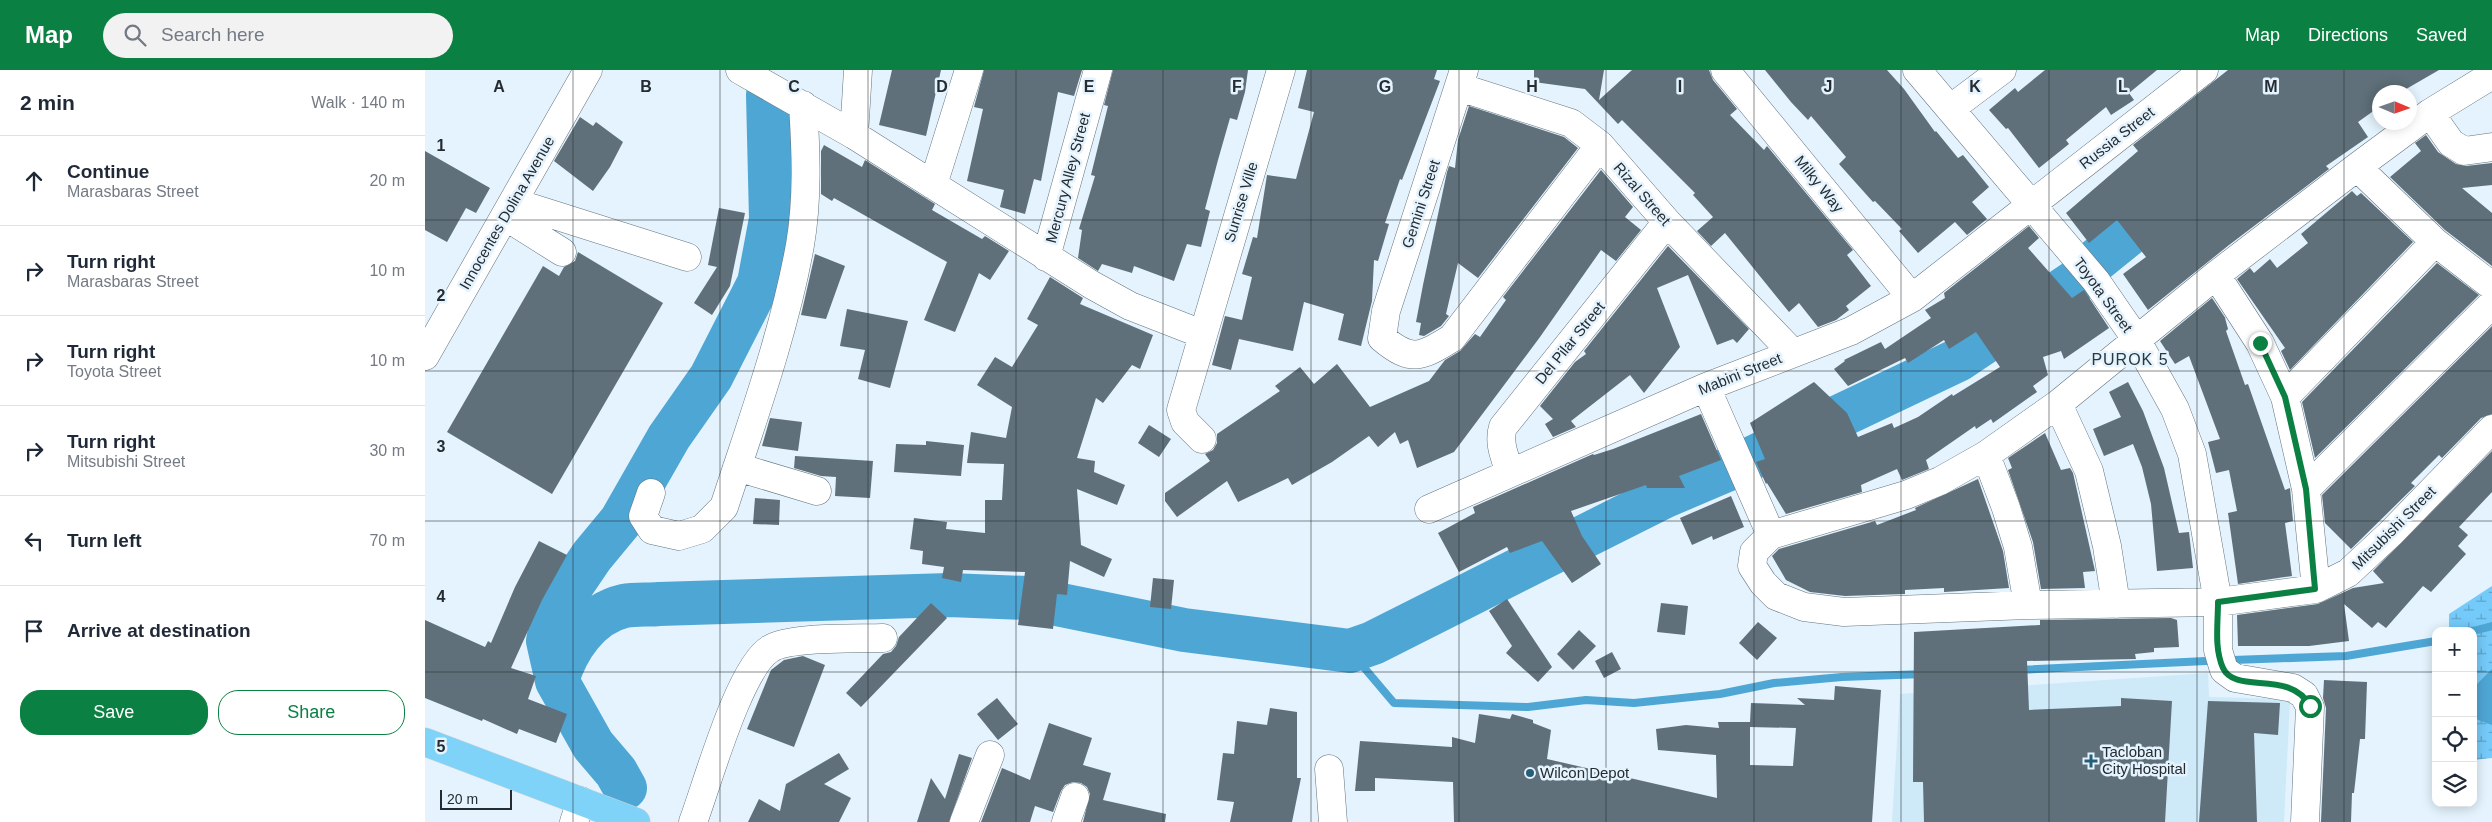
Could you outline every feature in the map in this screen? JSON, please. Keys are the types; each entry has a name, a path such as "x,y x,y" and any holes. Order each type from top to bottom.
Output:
{"main road":[{"path":"425,742 577,811 636,822"}],"street":[{"name":"Innocentes Dolina Avenue","path":"425,356 433,326 509,209 588,70"},
{"path":"740,70 803,104 1046,257 1130,306 1202,334"},
{"path":"854,135 857,70"},
{"path":"933,185 969,70"},
{"name":"Mercury Alley Street","path":"1046,257 1098,70"},
{"name":"Sunrise Ville","path":"1202,439 1185,422 1181,410 1281,70"},
{"name":"Milky Way","path":"1725,70 1912,298"},
{"name":"Toyota Street","path":"1917,70 2096,281 2136,339 2175,409 2193,454 2218,602 2218,650 2224,670 2235,678 2293,688 2304,695 2310,706 2305,822"},
{"path":"1950,109 2002,70"},
{"name":"Russia Street","path":"2031,206 2204,70"},
{"path":"1706,387 1771,535 1906,496 1940,481 1986,455 2058,404 2215,275 2430,114 2492,75"},
{"name":"Rizal Street","path":"1461,78 1571,123 1600,145 1667,222 1793,353"},
{"name":"Gemini Street","path":"1461,78 1386,311 1382,338 1400,353 1425,354 1452,338 1600,145"},
{"path":"651,493 643,516 652,530 679,536 702,529 724,507 782,325 800,244 807,154 803,104"},
{"path":"2430,114 2451,143 2464,151 2492,147"},
{"path":"2357,168 2435,242 2492,286"},
{"name":"Mabini Street","path":"1429,509 1706,387 1851,331 1912,298 2031,206"},
{"path":"509,209 562,252"},
{"path":"509,209 687,257"},
{"name":"Del Pilar Street","path":"1510,473 1501,445 1500,436 1503,427 1667,222"},
{"path":"2285,397 2435,242"},
{"path":"2215,275 2260,343 2285,397 2306,489 2315,589"},
{"path":"2306,489 2492,304"},
{"path":"2058,404 2089,471 2107,546 2115,604"},
{"name":"Mitsubishi Street","path":"1771,535 1754,552 1752,566 1763,583 1777,596 1804,607 1844,612 2028,604 2218,602 2315,589 2348,573 2391,533 2492,430"},
{"path":"1986,455 2018,547 2028,604"},
{"path":"737,466 817,492"},
{"path":"693,822 739,692 755,662 770,648 798,642 883,638"},
{"path":"963,822 990,755"},
{"path":"1329,769 1333,822"}],"shaded area":[{"path":"2492,669 2492,725 2477,719 2477,684"},
{"name":"Tacloban City Hospital","path":"2208,673 2209,697 2290,699 2284,822 1892,822 1900,694"}],"green space":[{"path":"2492,586 2492,758 2477,760 2477,627 2449,627 2449,614"}],"building":[{"path":"892,70 941,70 926,136 879,125"},
{"path":"984,70 1082,70 1074,96 1058,92 1041,181 1034,179 1025,214 1000,207 1004,190 967,181 983,109 974,107"},
{"path":"1113,70 1248,70 1245,92 1237,120 1230,118 1218,160 1205,209 1210,211 1201,247 1187,244 1174,281 1134,266 1132,273 1102,264 1098,271 1078,258 1082,230 1079,229 1095,176 1091,175 1108,106 1104,105"},
{"path":"1307,70 1437,70 1434,79 1440,81 1402,180 1400,179 1385,223 1389,224 1378,261 1374,260 1372,301 1361,346 1338,340 1344,314 1304,302 1293,351 1239,339 1231,370 1212,365 1225,316 1242,320 1252,277 1242,274 1253,237 1257,238 1267,175 1296,179 1314,112 1298,108"},
{"path":"1534,70 1604,70 1599,100 1632,70 1709,70 1713,80 1737,109 1730,115 1764,150 1767,146 1853,250 1847,255 1871,286 1846,306 1849,310 1836,320 1818,327 1799,303 1789,312 1725,233 1711,246 1697,231 1713,217 1693,195 1695,193 1622,120 1618,124 1585,89 1534,82"},
{"path":"1765,70 1887,70 1904,89 1935,132 1958,158 1963,155 1989,187 1972,202 1987,219 1967,235 1955,222 1918,253 1899,231 1902,229 1875,201 1873,202 1839,164 1846,157 1811,116 1808,120 1791,102"},
{"path":"2045,70 2157,70 2129,93 2134,100 2111,115 2106,107 2066,140 2069,144 2039,168 2008,128 2006,129 1989,110 2015,88 2018,92"},
{"path":"2228,70 2439,70 2413,85 2372,85 2372,112 2358,122 2368,137 2326,166 2329,169 2148,310 2123,274 2146,257 2117,220 2089,243 2066,213 2138,151 2133,145"},
{"path":"1469,106 1564,137 1578,148 1478,278 1458,263 1446,314 1449,316 1441,326 1424,336 1419,335 1421,323 1416,322 1447,172 1449,166 1455,168 1458,140"},
{"path":"580,117 593,126 596,122 623,142 610,167 593,191 554,161"},
{"path":"2426,135 2438,152 2456,164 2466,166 2492,163 2492,185 2462,188 2492,213 2492,266 2445,230 2390,177 2421,151 2415,143"},
{"path":"824,145 862,167 865,160 935,204 932,210 982,239 985,236 1009,251 990,280 979,273 955,332 924,320 947,262 834,198 832,201 821,194 821,151"},
{"path":"425,151 490,188 476,213 466,208 447,242 425,230"},
{"path":"1601,170 1633,207 1625,217 1641,230 1616,261 1601,250 1540,337 1454,452 1417,468 1408,440 1400,444 1395,432 1378,447 1369,436 1332,462 1292,485 1288,478 1238,502 1227,481 1177,517 1165,501 1165,493 1210,461 1205,454 1213,450 1217,443 1217,434 1280,391 1275,386 1300,367 1314,384 1337,364 1370,407 1429,381 1445,360 1460,351 1475,334 1480,337 1506,300 1503,297"},
{"path":"2352,191 2357,196 2361,193 2413,242 2290,370 2281,351 2285,348 2237,279 2250,268 2254,273 2270,259 2277,268 2308,243 2301,234"},
{"path":"719,208 745,213 730,286 712,315 694,303 717,267 708,265"},
{"path":"2029,226 2039,238 2028,248 2072,298 2084,290 2109,328 2064,359 2061,351 2043,357 2048,375 2033,386 2037,392 1993,423 1991,419 1976,429 1975,426 1926,460 1929,469 1902,480 1897,469 1861,485 1862,492 1786,514 1766,484 1756,462 1765,459 1750,423 1814,382 1847,413 1858,437 1892,423 1894,428 1918,417 1952,394 1953,396 2000,367 1976,332 1949,349 1944,340 1908,363 1905,358 1848,386 1834,369 1844,360 1881,342 1885,349 1931,318 1925,310 1945,298 1944,293"},
{"path":"1668,246 1749,329 1737,343 1733,339 1717,345 1688,275 1657,288 1680,347 1644,393 1630,375 1571,421 1576,427 1553,437 1545,424 1553,419 1540,406 1575,362 1586,354 1584,351"},
{"path":"578,252 663,303 552,494 447,432 543,266 559,276 564,267 575,261"},
{"path":"815,254 845,266 826,319 801,315"},
{"path":"2437,263 2479,295 2315,458 2302,402"},
{"path":"1050,277 1083,298 1080,304 1153,335 1140,369 1132,365 1103,403 1096,398 1077,458 1095,461 1094,472 1125,485 1117,505 1077,489 1081,545 1112,559 1104,577 1070,561 1067,595 1057,594 1053,629 1018,625 1025,572 963,570 961,582 942,578 944,567 922,564 923,551 910,549 914,518 947,522 946,529 985,533 985,500 1002,500 1004,464 967,463 971,432 1006,438 1012,407 977,385 995,357 1012,367 1038,325 1027,319"},
{"path":"2212,298 2226,319 2228,329 2226,331 2245,385 2248,384 2285,490 2290,488 2293,521 2285,523 2292,576 2238,584 2228,513 2237,511 2229,470 2216,473 2208,442 2220,439 2189,356 2175,364 2160,341"},
{"path":"847,309 908,321 890,388 858,379 865,350 840,346"},
{"path":"2492,326 2492,414 2481,418 2442,458 2439,455 2411,483 2415,486 2351,549 2325,523 2322,495"},
{"path":"2128,382 2143,411 2164,468 2179,533 2189,532 2193,568 2157,571 2151,504 2142,467 2133,444 2104,456 2093,429 2121,417 2109,392"},
{"path":"1701,414 1721,460 1679,476 1685,488 1647,488 1646,485 1571,511 1582,536 1601,564 1572,583 1542,541 1510,553 1507,547 1459,572 1438,533 1475,513 1473,507 1593,454 1613,449"},
{"path":"770,418 802,422 798,451 762,446"},
{"path":"1149,425 1171,439 1159,457 1138,443"},
{"path":"2045,433 2061,470 2070,468 2073,473 2095,571 2083,572 2085,588 2041,589 2033,542 2008,470 2012,468 2008,458"},
{"path":"926,441 964,445 961,476 894,472 896,444 926,445"},
{"path":"2492,451 2492,492 2459,527 2468,535 2458,546 2466,554 2431,592 2423,586 2386,628 2378,622 2372,628 2344,604 2349,641 2309,646 2238,646 2237,615 2318,604 2353,588 2384,583 2373,571"},
{"path":"795,456 873,461 870,498 835,496 836,477 821,476 794,468"},
{"path":"1978,479 2003,551 2009,588 1944,592 1944,588 1905,590 1905,594 1845,596 1810,592 1786,580 1772,556 1779,549 1875,521 1877,525 1916,510 1915,508"},
{"path":"1731,496 1744,527 1713,540 1712,536 1692,545 1680,518"},
{"path":"755,498 780,500 779,525 753,524"},
{"path":"539,541 567,555 542,600 511,668 536,676 528,699 567,714 556,743 519,729 517,734 483,719 482,721 425,698 425,620 485,647 488,641 491,643 515,587"},
{"path":"1153,578 1174,580 1171,609 1150,607"},
{"path":"1507,599 1552,667 1538,682 1506,653 1512,646 1489,611"},
{"path":"931,603 947,618 861,707 846,693 883,654 891,652 896,646 899,637"},
{"path":"1661,603 1688,606 1685,635 1657,632"},
{"path":"2171,618 2177,620 2179,647 2154,648 2154,652 2135,654 2136,659 2027,661 2029,710 2121,706 2121,698 2172,701 2165,822 1924,822 1923,782 1913,782 1914,632 2040,625 2040,620"},
{"path":"1758,622 1777,638 1757,660 1739,643"},
{"path":"1579,630 1596,646 1573,670 1557,654"},
{"path":"1612,652 1621,669 1604,678 1595,661"},
{"path":"803,656 825,665 794,747 747,729 771,670 784,660"},
{"path":"2324,680 2367,682 2365,739 2360,739 2354,793 2352,793 2351,822 2321,822 2326,708 2323,698"},
{"path":"1835,686 1881,690 1872,822 1454,822 1453,782 1375,778 1375,791 1355,791 1360,741 1452,747 1452,737 1475,743 1479,714 1510,719 1512,714 1533,720 1533,723 1551,730 1547,759 1717,798 1716,755 1658,750 1656,729 1686,725 1719,728 1718,722 1750,722 1751,703 1805,705 1797,698 1834,700","holes":["1750,727 1796,728 1793,766 1750,765"]},
{"path":"997,698 1018,724 998,740 977,714"},
{"path":"2208,701 2280,703 2278,735 2254,733 2257,822 2199,822"},
{"path":"1270,708 1297,712 1297,778 1301,778 1292,822 1230,822 1234,802 1217,800 1223,753 1234,754 1237,721 1267,725"},
{"path":"1049,723 1092,738 1083,765 1111,773 1103,800 1166,814 1165,822 1083,822 1090,794 1087,787 1081,783 1073,782 1065,785 1061,791 1053,812 1035,806 1030,822 981,822 1002,768 1030,780"},
{"path":"839,753 849,769 824,784 851,798 839,822 748,822 759,799 780,811 786,784"},
{"path":"959,754 972,758 949,822 917,822 931,778 945,799"}],"waterway":[{"path":"625,788 616,772 593,745 557,681 548,641 554,612 592,556 621,521 669,437 711,377 759,283 771,219 768,95"},
{"path":"2094,262 2176,196"},
{"path":"1750,459 1958,360 2076,281"},
{"path":"557,681 566,657 573,645 590,625 611,610 637,605 949,595 1027,598 1184,630 1350,651 1373,643 1663,497 1731,468"},
{"path":"2477,630 2492,626"},
{"path":"2233,660 2346,656 2432,642"},
{"path":"1350,651 1394,703 1528,707 1586,700 1634,703 1720,694 1774,683 1842,677 1924,674"},
{"path":"2018,670 2206,661"}],"place":[{"name":"Tacloban City Hospital","path":"2091,761"},
{"name":"Wilcon Depot","path":"1530,773"}],"district":[{"name":"PUROK 5","path":"2130,359"}],"route":[{"path":"2260,343 2285,397 2306,489 2315,589 2218,602 2218,650 2224,670 2235,678 2293,688 2304,695 2310,706"}]}
